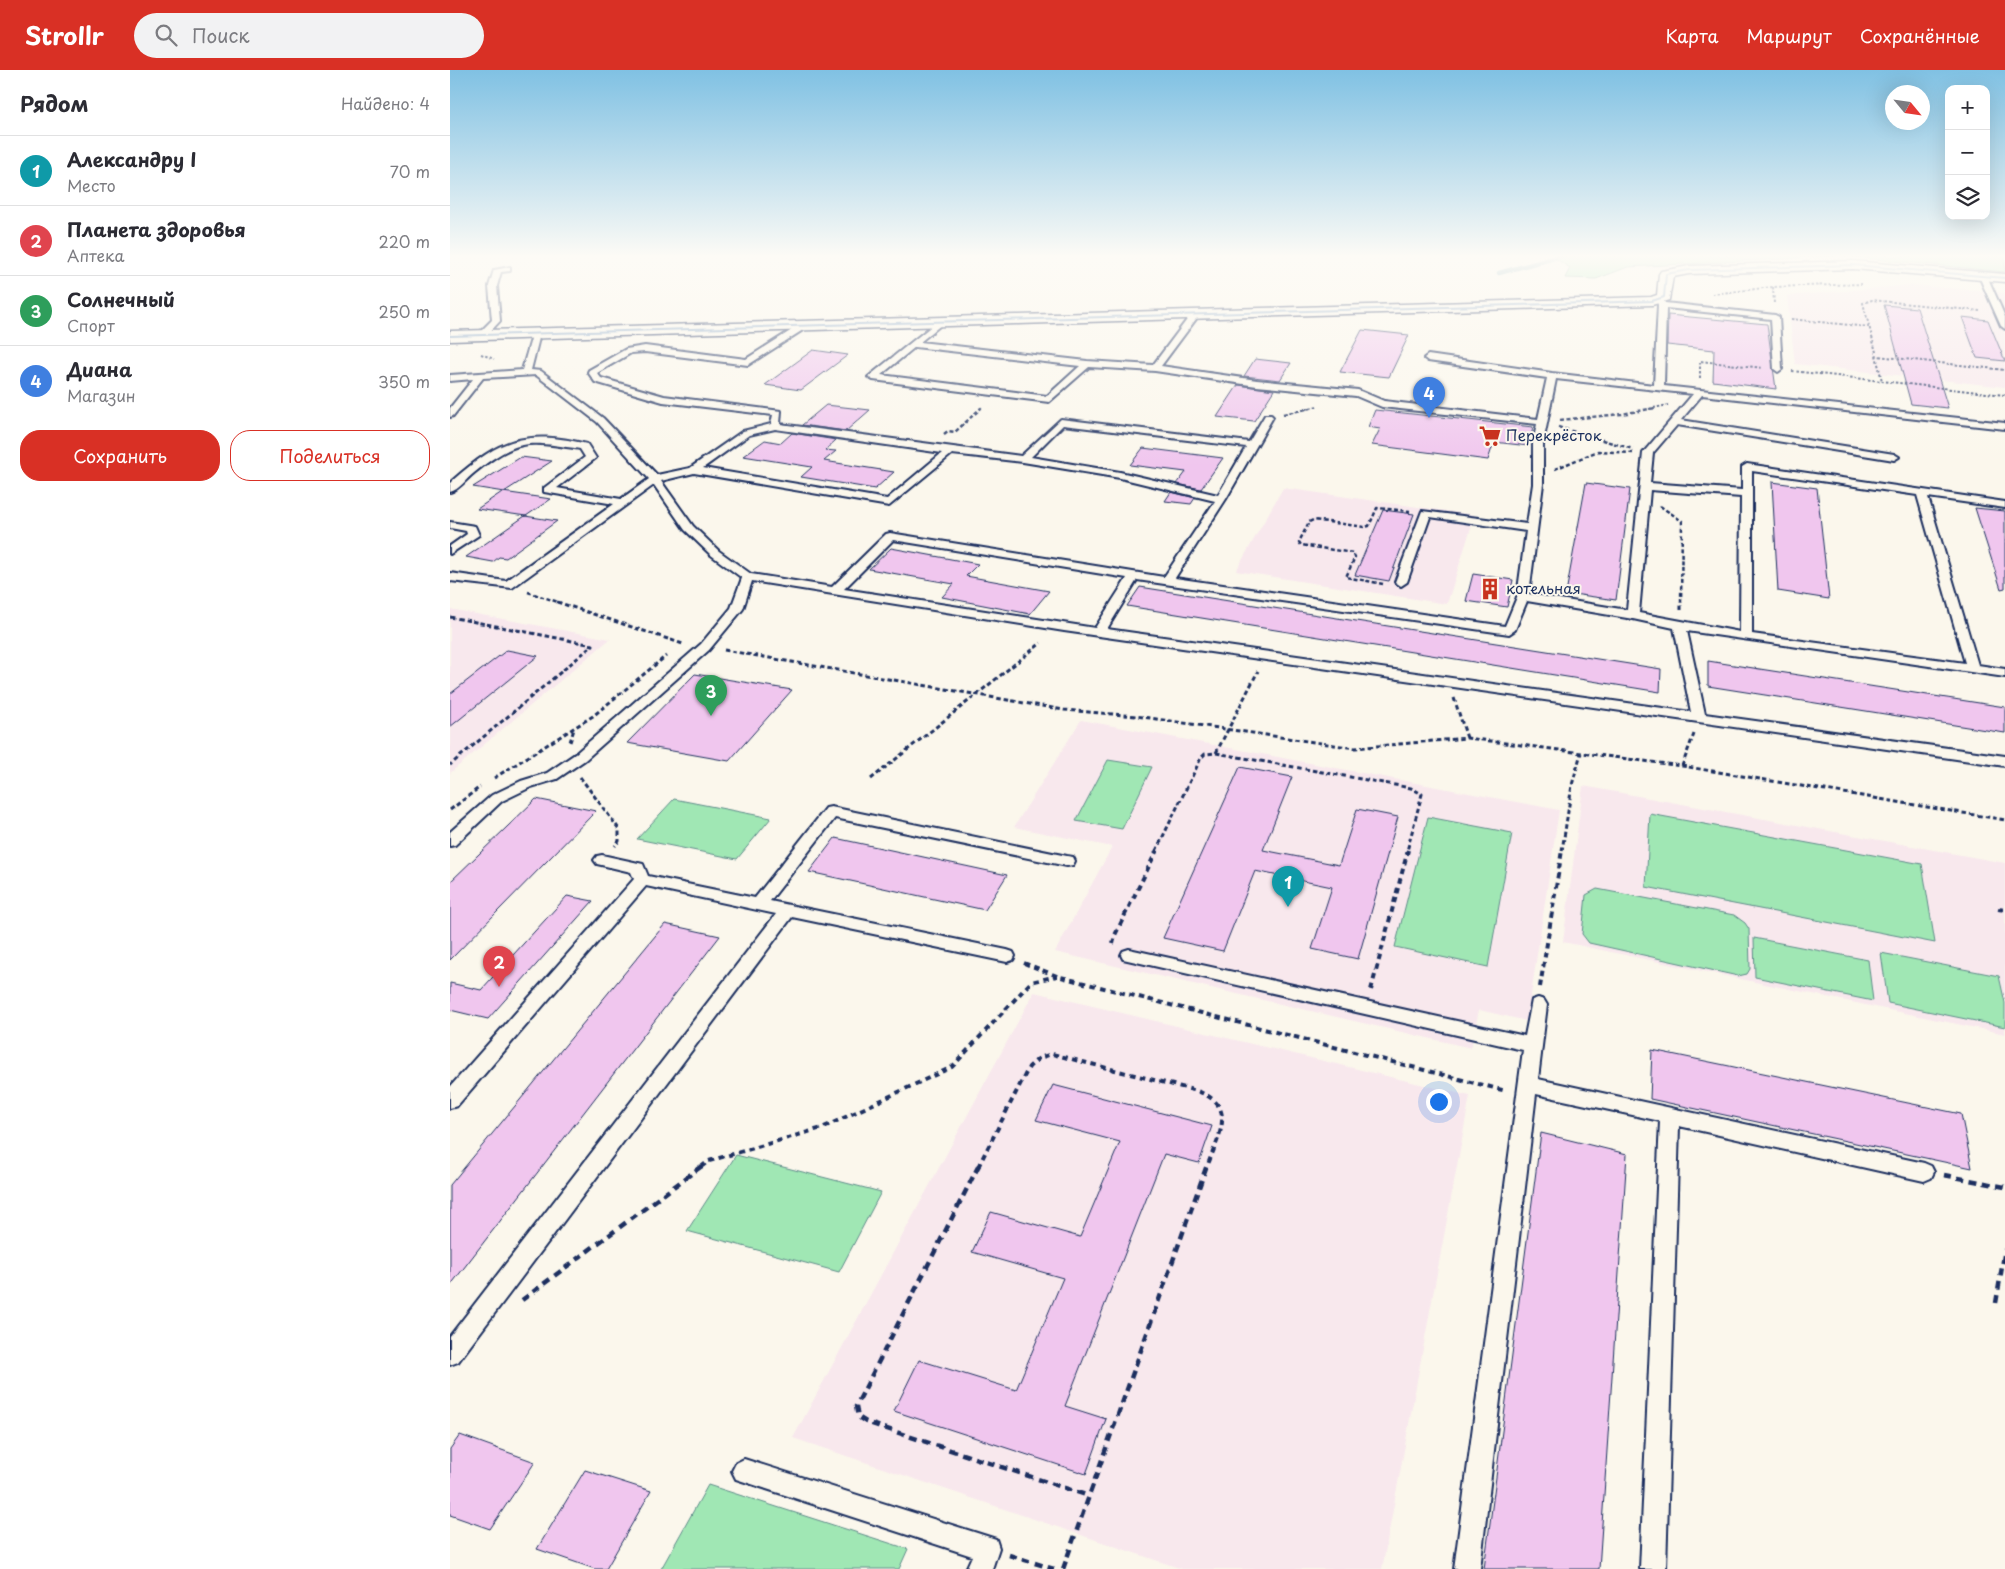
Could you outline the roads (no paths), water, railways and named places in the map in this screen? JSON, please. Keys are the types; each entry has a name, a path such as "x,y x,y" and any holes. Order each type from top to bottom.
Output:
{"street":[{"path":"450,336 803,326"}],"lane":[{"path":"482,335 491,326"},
{"path":"775,426 778,413 663,398 598,380 592,372 629,351 645,349 748,362 803,326"},
{"path":"934,326 873,377 1049,399 1087,364"},
{"path":"1155,368 1187,326"},
{"path":"1659,386 1660,326"},
{"path":"1776,326 1778,369"},
{"path":"526,372 536,334"},
{"path":"913,344 1087,364 1155,368 1257,383 1358,393 1382,404 1541,422"},
{"path":"1428,358 1552,376 1659,386 2005,426"},
{"path":"450,378 526,372 538,373 600,420 655,479 689,528 715,553 748,578 1099,632 2005,761"},
{"path":"450,414 480,376"},
{"path":"835,591 890,536 1134,576 1509,630 1523,597 1538,484 1538,443 1552,376"},
{"path":"1632,615 1648,453 1701,391"},
{"path":"1168,580 1221,499 1268,417"},
{"path":"1023,459 1061,422 1252,445"},
{"path":"1675,422 1735,433 1894,456"},
{"path":"450,577 508,585 655,479 694,470 746,433 775,426 950,451 1023,459 1120,475 1221,499"},
{"path":"450,489 459,479 505,448 530,438 583,446 591,458 548,490 622,502"},
{"path":"694,470 889,503 950,451"},
{"path":"1746,637 1747,467 2005,505"},
{"path":"1643,490 1746,494"},
{"path":"1922,494 1972,667"},
{"path":"1400,582 1426,513 1532,528"},
{"path":"450,525 471,528 473,535 450,551"},
{"path":"1099,632 1134,576"},
{"path":"450,841 498,798 526,784 552,776 566,766 705,646 737,609 748,578"},
{"path":"1523,597 1632,615 1680,626 1746,637 2005,673"},
{"path":"1680,626 1699,718"},
{"path":"759,904 830,812 1067,861"},
{"path":"602,860 637,868 642,880"},
{"path":"642,880 1008,956"},
{"path":"450,1100 642,880"},
{"path":"450,1353 788,910"},
{"path":"1129,955 1532,1045"},
{"path":"1467,1569 1538,1005"},
{"path":"1527,1090 1670,1116 1924,1172"},
{"path":"1653,1569 1670,1116"},
{"path":"744,1471 982,1558"}],"place":[{"name":"Диана","path":"1429,418"},
{"name":"Перекрёсток","path":"1490,436"},
{"name":"котельная","path":"1490,589"},
{"name":"Солнечный","path":"711,716"},
{"name":"Александру I","path":"1288,907"},
{"name":"Планета здоровья","path":"499,987"}]}
